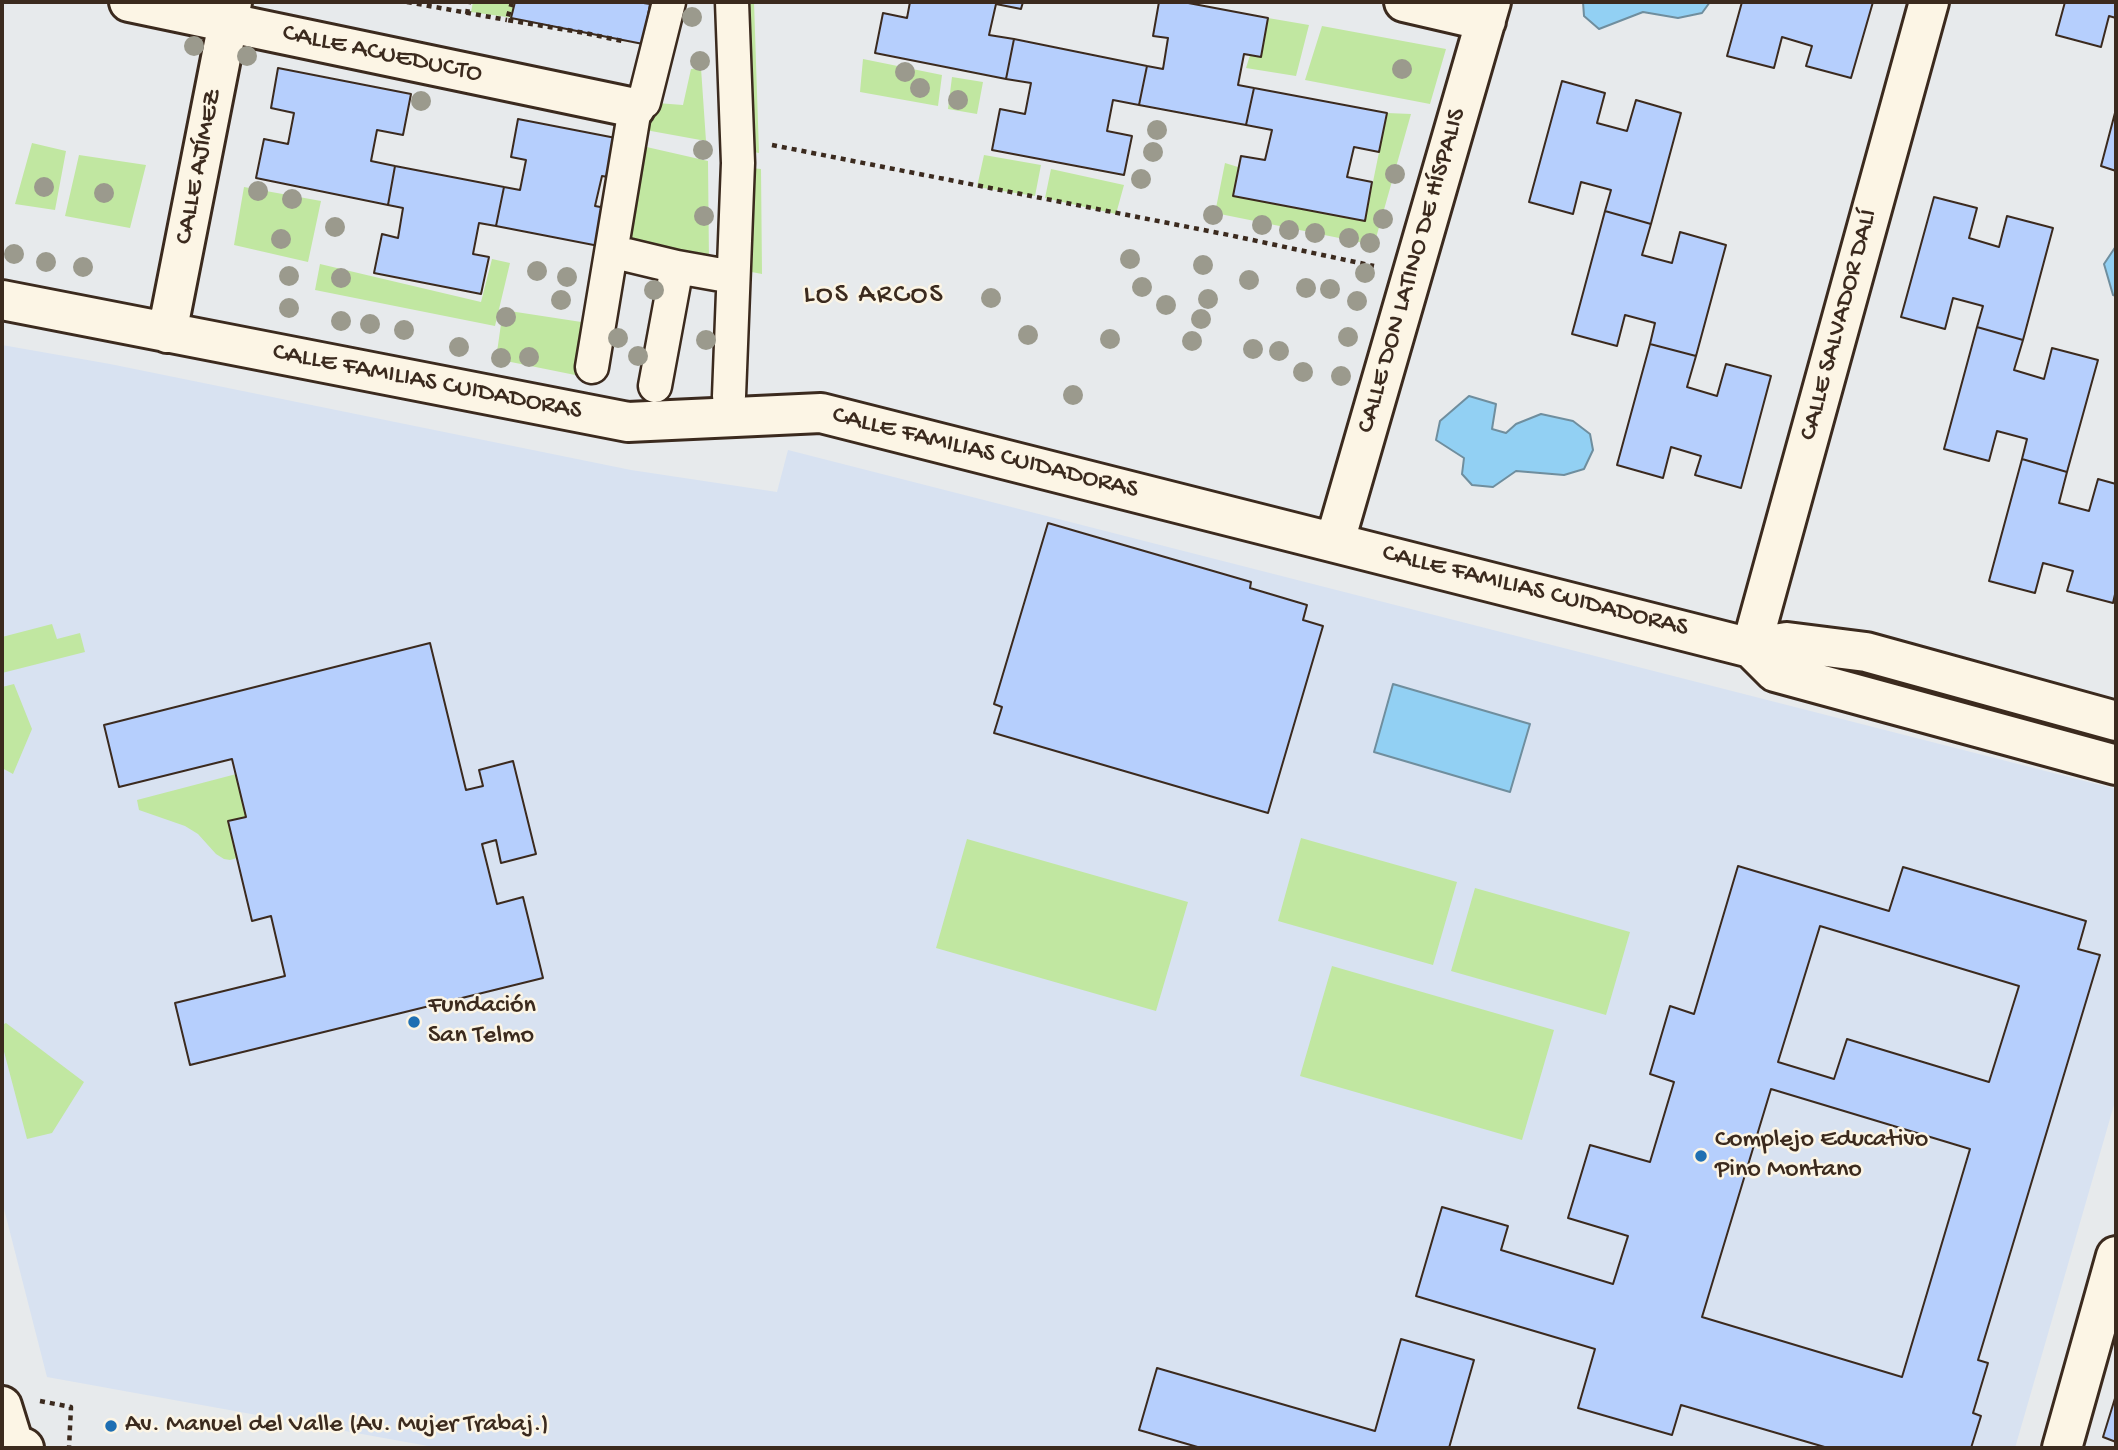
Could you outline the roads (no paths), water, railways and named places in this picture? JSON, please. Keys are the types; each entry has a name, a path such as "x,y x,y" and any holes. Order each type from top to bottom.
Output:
{"street":[{"name":"CALLE ACUEDUCTO","path":"129,2 230,12 640,105"},
{"path":"592,367 640,105 669,2"},
{"path":"729,396 737,138 732,2"},
{"path":"1404,2 1488,11"},
{"name":"CALLE SALVADOR DALÍ","path":"1751,648 1929,2"},
{"name":"CALLE DON LATINO DE HÍSPALIS","path":"1335,541 1488,11"},
{"name":"CALLE AJÍMEZ","path":"167,333 230,12"},
{"path":"628,255 733,277"},
{"path":"654,386 677,267"},
{"name":"CALLE FAMILIAS CUIDADORAS","path":"2,300 628,422 821,413 1751,648 1787,642 1866,652 2116,721"},
{"name":"CALLE FAMILIAS CUIDADORAS","path":"1751,648 1775,672 2116,765"},
{"path":"2062,1448 2116,1256"},
{"path":"14,1447 18,1403"}],"water":[{"path":"1583,2 1710,2 1702,13 1678,18 1643,12 1599,29 1584,16"},
{"path":"2116,246 2116,296 2113,295 2104,264"},
{"path":"1469,396 1496,404 1492,429 1506,433 1516,424 1541,414 1573,421 1590,434 1593,450 1584,469 1564,475 1516,471 1493,487 1472,485 1462,474 1464,458 1436,440 1440,421"},
{"path":"1393,684 1530,724 1510,792 1374,752"}],"place":[{"name":"Fundación San Telmo","path":"414,1022"},
{"name":"Complejo Educativo Pino Montano","path":"1701,1156"},
{"name":"Av. Manuel del Valle (Av. Mujer Trabaj.)","path":"111,1426"}],"district":[{"name":"LOS ARCOS","path":"874,297"}]}
